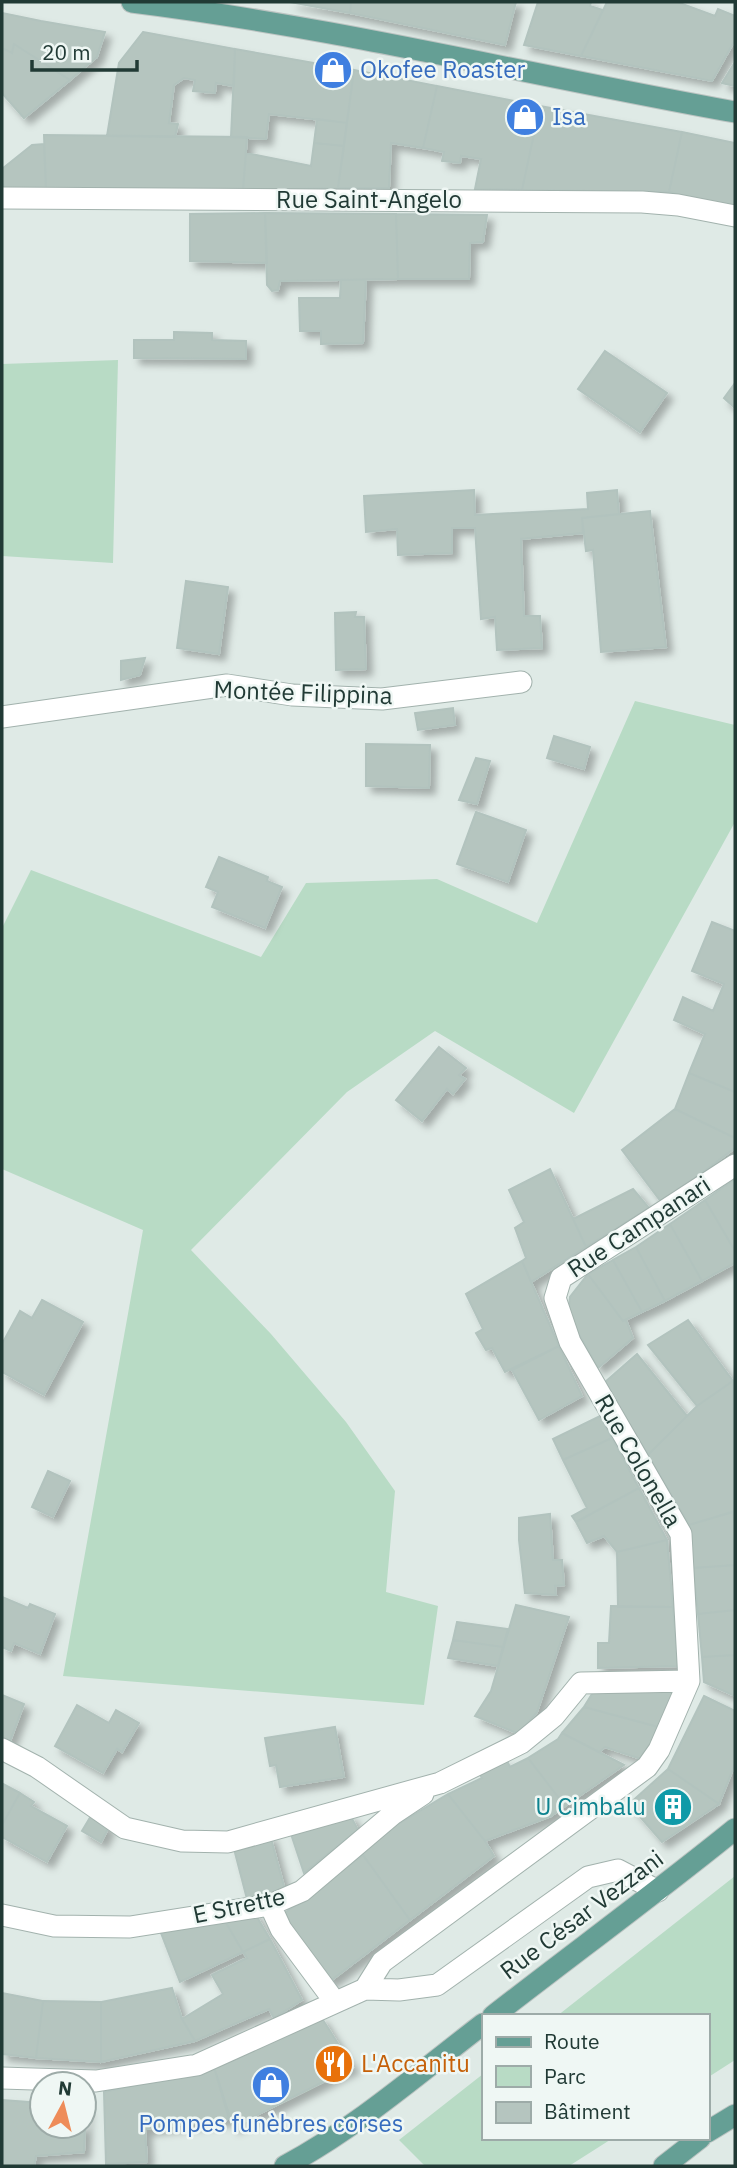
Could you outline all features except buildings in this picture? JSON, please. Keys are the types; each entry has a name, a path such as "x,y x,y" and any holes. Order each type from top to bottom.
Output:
{"main road":[{"path":"132,2 177,7 394,46 735,112"},
{"name":"Rue César Vezzani","path":"497,2014 735,1829"},
{"path":"285,2166 311,2152 392,2095 482,2025"},
{"path":"709,2131 735,2115"},
{"path":"664,2166 697,2140"}],"street":[{"name":"Rue Saint-Angelo","path":"2,198 628,202 678,205 735,216"},
{"name":"Montée Filippina","path":"2,718 227,685 292,695 382,699 521,682"},
{"name":"Rue Campanari","path":"555,1298 561,1278 735,1165"},
{"name":"Rue Colonella","path":"366,1989 382,1962 646,1766 659,1750 689,1681 681,1534 570,1342 555,1298"},
{"path":"2,1749 37,1767 125,1828 182,1841 228,1842 440,1783 520,1743 554,1716 582,1683 689,1681"},
{"name":"E Strette","path":"2,1915 54,1926 130,1927 270,1905 302,1891 393,1814 440,1783"},
{"path":"2,2078 96,2081 197,2065 366,1989 399,1990 437,1984 588,1877 618,1870 658,1891"},
{"path":"270,1905 281,1929 335,2002"}],"green space":[{"path":"118,360 113,563 2,556 2,364"},
{"path":"635,701 735,725 735,822 574,1113 435,1031 347,1092 191,1250 271,1334 346,1422 395,1491 386,1592 438,1606 424,1705 63,1676 143,1230 2,1169 2,928 31,870 261,957 306,883 437,879 537,923"},
{"path":"735,1876 735,2060 709,2077 709,2014 560,2014"},
{"path":"482,2075 482,2140 610,2140 569,2166 425,2166 399,2140"}],"place":[{"name":"Okofee Roaster","path":"333,70"},
{"name":"Isa","path":"525,117"},
{"name":"U Cimbalu","path":"673,1807"},
{"name":"L'Accanitu","path":"334,2064"},
{"name":"Pompes funèbres corses","path":"271,2085"}]}
